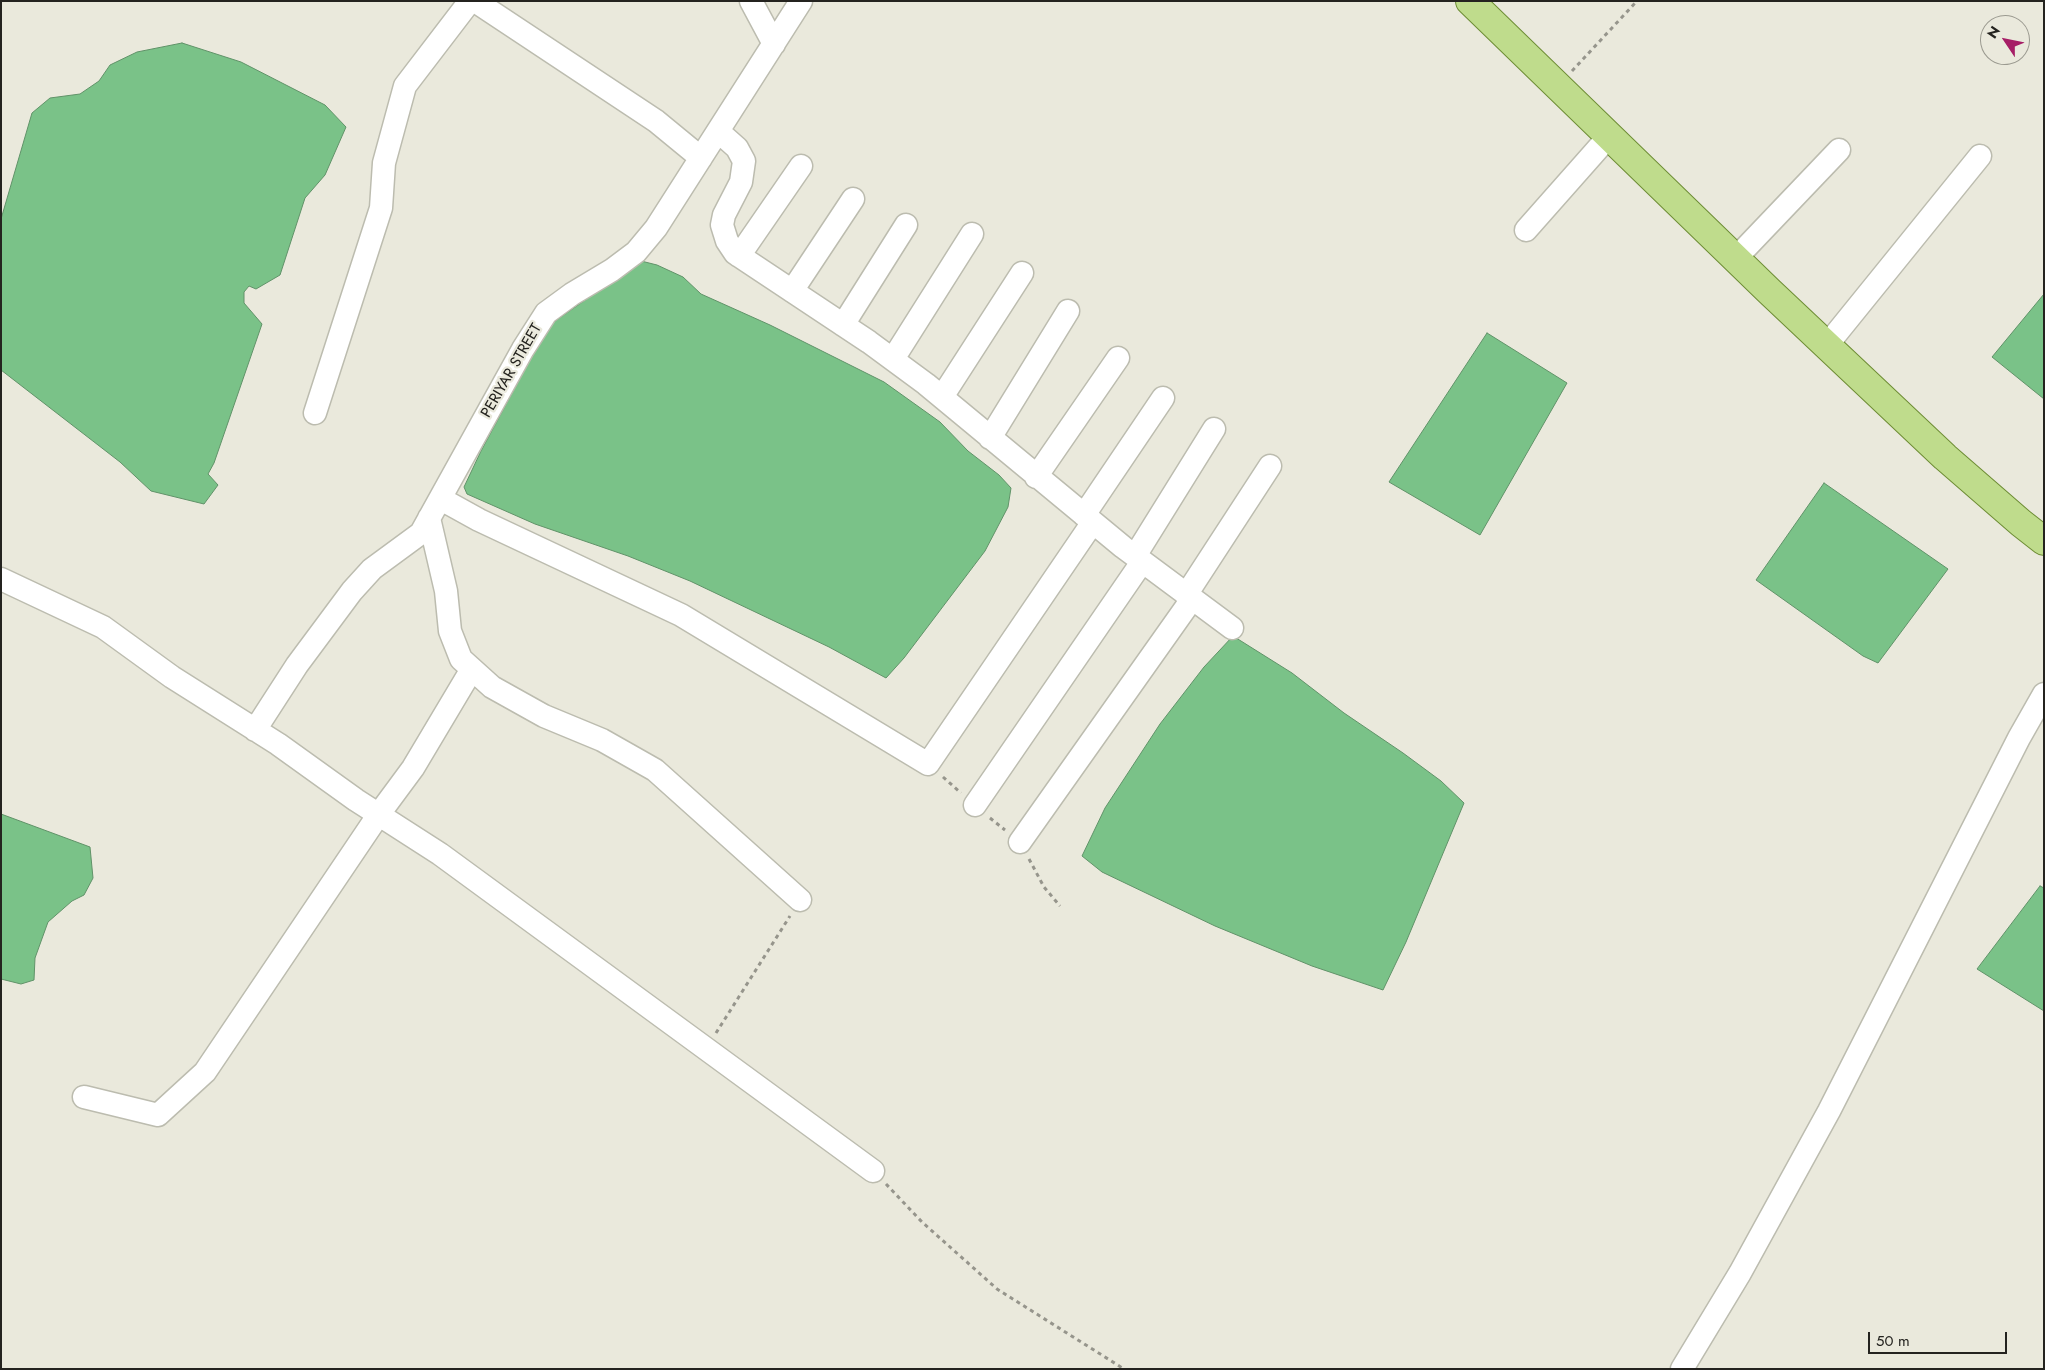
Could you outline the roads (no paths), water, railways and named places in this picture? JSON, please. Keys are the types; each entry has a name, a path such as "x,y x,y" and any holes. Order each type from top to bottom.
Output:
{"main road":[{"path":"1470,1 1827,346 1945,457 2021,524 2044,540"}],"street":[{"path":"315,413 381,208 384,163 405,86 470,1"},
{"path":"475,1 656,122 701,158"},
{"path":"751,1 774,44"},
{"name":"PERIYAR STREET","path":"255,730 297,665 352,591 372,569 421,533 523,349 546,313 636,252 656,228 801,1"},
{"path":"719,132 738,148 744,161 742,182 724,215 722,225 726,241 739,256 893,359 942,397 1036,477 1138,559 1232,628"},
{"path":"1526,230 1610,135"},
{"path":"1736,258 1839,150"},
{"path":"1827,346 1980,156"},
{"path":"739,256 801,166"},
{"path":"792,291 853,199"},
{"path":"843,325 906,225"},
{"path":"893,359 972,234"},
{"path":"942,397 1022,273"},
{"path":"990,438 1068,311"},
{"path":"1036,477 1118,358"},
{"path":"441,499 479,520 681,615 928,764 1088,519 1163,398"},
{"path":"975,805 1138,559 1214,429"},
{"path":"1020,842 1189,597 1270,466"},
{"path":"429,518 446,590 450,631 461,658 492,687 544,716 602,740 655,770 800,900"},
{"path":"1,579 103,627 172,677 255,730 440,854 873,1171"},
{"path":"84,1097 158,1115 204,1072 378,814 413,768 472,669"},
{"path":"1682,1369 1740,1273 1830,1111 2019,738 2044,694"}]}
